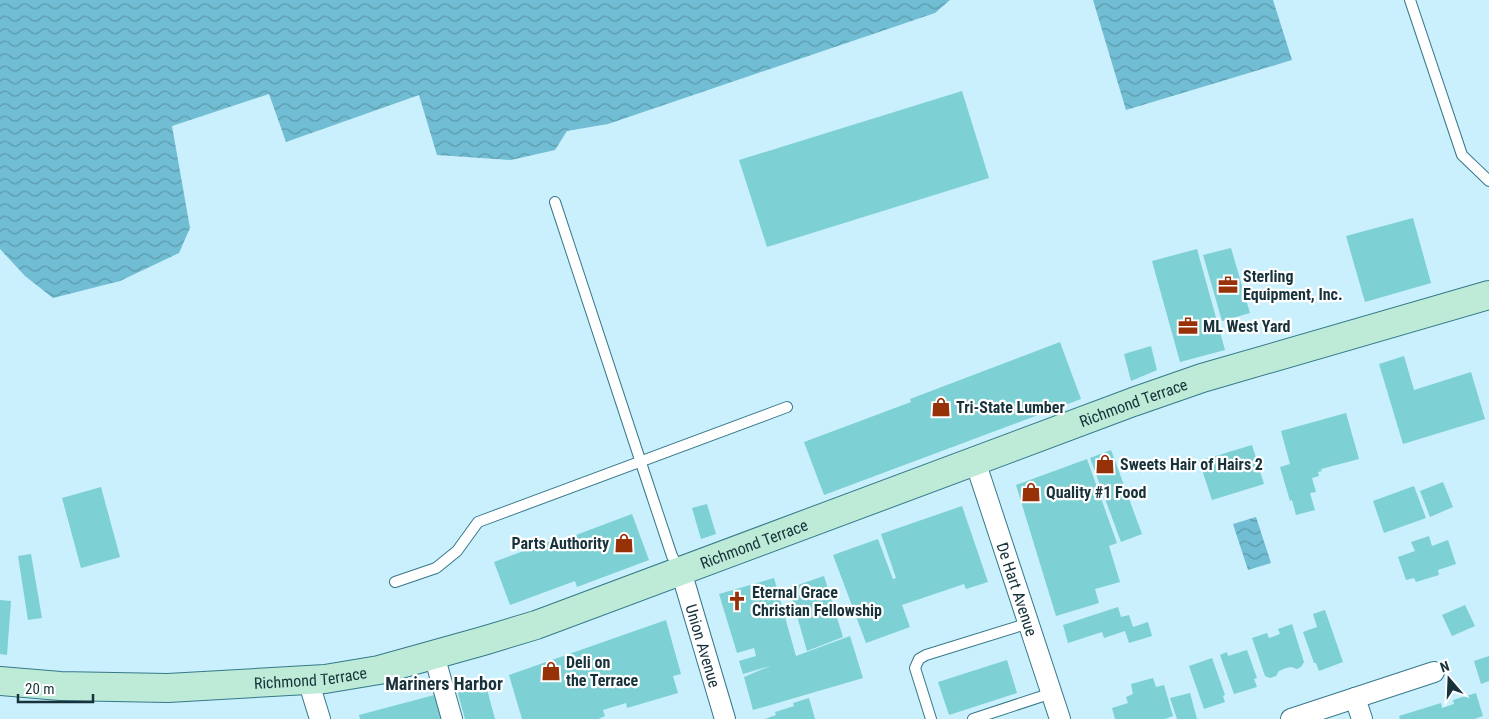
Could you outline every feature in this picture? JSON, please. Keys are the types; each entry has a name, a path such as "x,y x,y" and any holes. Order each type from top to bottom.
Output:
{"main road":[{"name":"Richmond Terrace","path":"0,681 51,685 158,688 308,680 362,674 509,634 1202,378 1489,294"}],"street":[{"name":"De Hart Avenue","path":"975,461 1060,719"},
{"name":"Union Avenue","path":"681,571 725,719"},
{"path":"434,655 452,719"},
{"path":"1291,719 1434,672"},
{"path":"308,680 320,719"},
{"path":"1356,698 1362,719"}],"lane":[{"path":"1410,0 1462,155 1489,181"},
{"path":"555,202 672,556 681,571"},
{"path":"395,582 436,568 457,551 478,522 787,407"},
{"path":"931,719 915,668 919,658 1029,623"},
{"path":"973,719 1052,694"}],"water":[{"path":"0,0 950,0 935,13 608,124 567,131 555,150 511,160 437,155 419,95 286,142 269,94 172,126 190,228 179,253 120,281 53,298 25,276 0,249"},
{"path":"1093,0 1273,0 1292,60 1126,110"},
{"path":"1256,517 1271,563 1248,570 1233,524"}],"building":[{"path":"962,91 989,178 767,247 739,160"},
{"path":"1413,218 1431,283 1365,302 1346,236"},
{"path":"1231,248 1250,313 1222,321 1203,255"},
{"path":"1197,249 1225,350 1180,362 1152,261"},
{"path":"1060,342 1081,399 824,495 804,442 911,402 910,399"},
{"path":"1151,346 1157,370 1131,381 1124,354"},
{"path":"1404,356 1414,390 1471,372 1485,419 1403,444 1379,364"},
{"path":"1346,413 1359,459 1321,469 1322,471 1318,472 1319,476 1312,478 1316,492 1310,493 1315,510 1296,515 1280,467 1290,464 1281,431"},
{"path":"1252,445 1264,484 1212,500 1199,461"},
{"path":"1111,450 1142,534 1121,542 1090,458"},
{"path":"1087,459 1117,543 1109,546 1120,582 1095,589 1099,603 1056,616 1016,485"},
{"path":"1443,482 1453,507 1430,517 1420,491"},
{"path":"1414,486 1426,518 1384,533 1373,501"},
{"path":"101,487 120,557 81,568 62,498"},
{"path":"707,504 716,534 701,539 692,508"},
{"path":"962,506 988,582 966,589 964,584 902,605 910,627 866,643 833,555 878,539 897,590 893,579 896,578 881,534"},
{"path":"632,514 649,560 577,587 575,581 510,605 494,562 559,538 560,541"},
{"path":"1429,536 1432,546 1448,540 1456,564 1438,570 1439,575 1416,582 1414,578 1406,580 1398,557 1415,551 1411,542"},
{"path":"31,554 42,618 28,620 18,556"},
{"path":"824,576 843,637 807,651 789,588"},
{"path":"774,578 796,656 850,636 863,678 753,710 744,677 770,666 743,674 739,661 756,656 754,648 737,653 719,594"},
{"path":"0,600 11,601 7,655 0,654"},
{"path":"1465,605 1475,626 1452,636 1442,615"},
{"path":"1118,607 1121,617 1129,615 1133,627 1148,622 1152,636 1129,643 1125,631 1104,638 1102,632 1068,643 1063,625"},
{"path":"1325,610 1343,662 1319,671 1316,663 1314,663 1303,632 1317,627 1313,614"},
{"path":"666,620 681,674 673,676 678,693 627,708 626,703 603,710 605,716 598,719 522,719 509,675"},
{"path":"1292,624 1304,662 1297,669 1286,668 1279,671 1276,676 1270,678 1265,676 1252,638 1267,633 1269,638 1280,634 1278,629"},
{"path":"1247,650 1257,678 1254,679 1257,687 1234,694 1220,655 1227,652 1228,656"},
{"path":"1489,656 1489,681 1481,684 1474,661"},
{"path":"1212,658 1225,695 1223,696 1225,702 1204,709 1189,666"},
{"path":"1007,660 1017,693 949,715 938,682"},
{"path":"1153,678 1156,687 1164,685 1173,716 1165,719 1115,719 1112,708 1128,703 1126,697 1133,694 1131,684"},
{"path":"485,682 495,719 465,719 458,694 461,689"},
{"path":"1190,693 1197,719 1177,719 1170,698"},
{"path":"1476,693 1483,716 1474,719 1400,719 1399,716 1441,703 1442,708 1454,704 1453,700"},
{"path":"438,694 445,719 360,719 359,715"},
{"path":"809,698 815,719 765,719 776,715 775,712 794,706 793,703"}],"place":[{"name":"Sterling Equipment, Inc.","path":"1228,285"},
{"name":"ML West Yard","path":"1188,326"},
{"name":"Tri-State Lumber","path":"941,407"},
{"name":"Sweets Hair of Hairs 2","path":"1105,464"},
{"name":"Quality #1 Food","path":"1031,492"},
{"name":"Parts Authority","path":"624,543"},
{"name":"Eternal Grace Christian Fellowship","path":"737,601"},
{"name":"Deli on the Terrace","path":"551,671"}],"district":[{"name":"Mariners Harbor","path":"444,683"}]}
